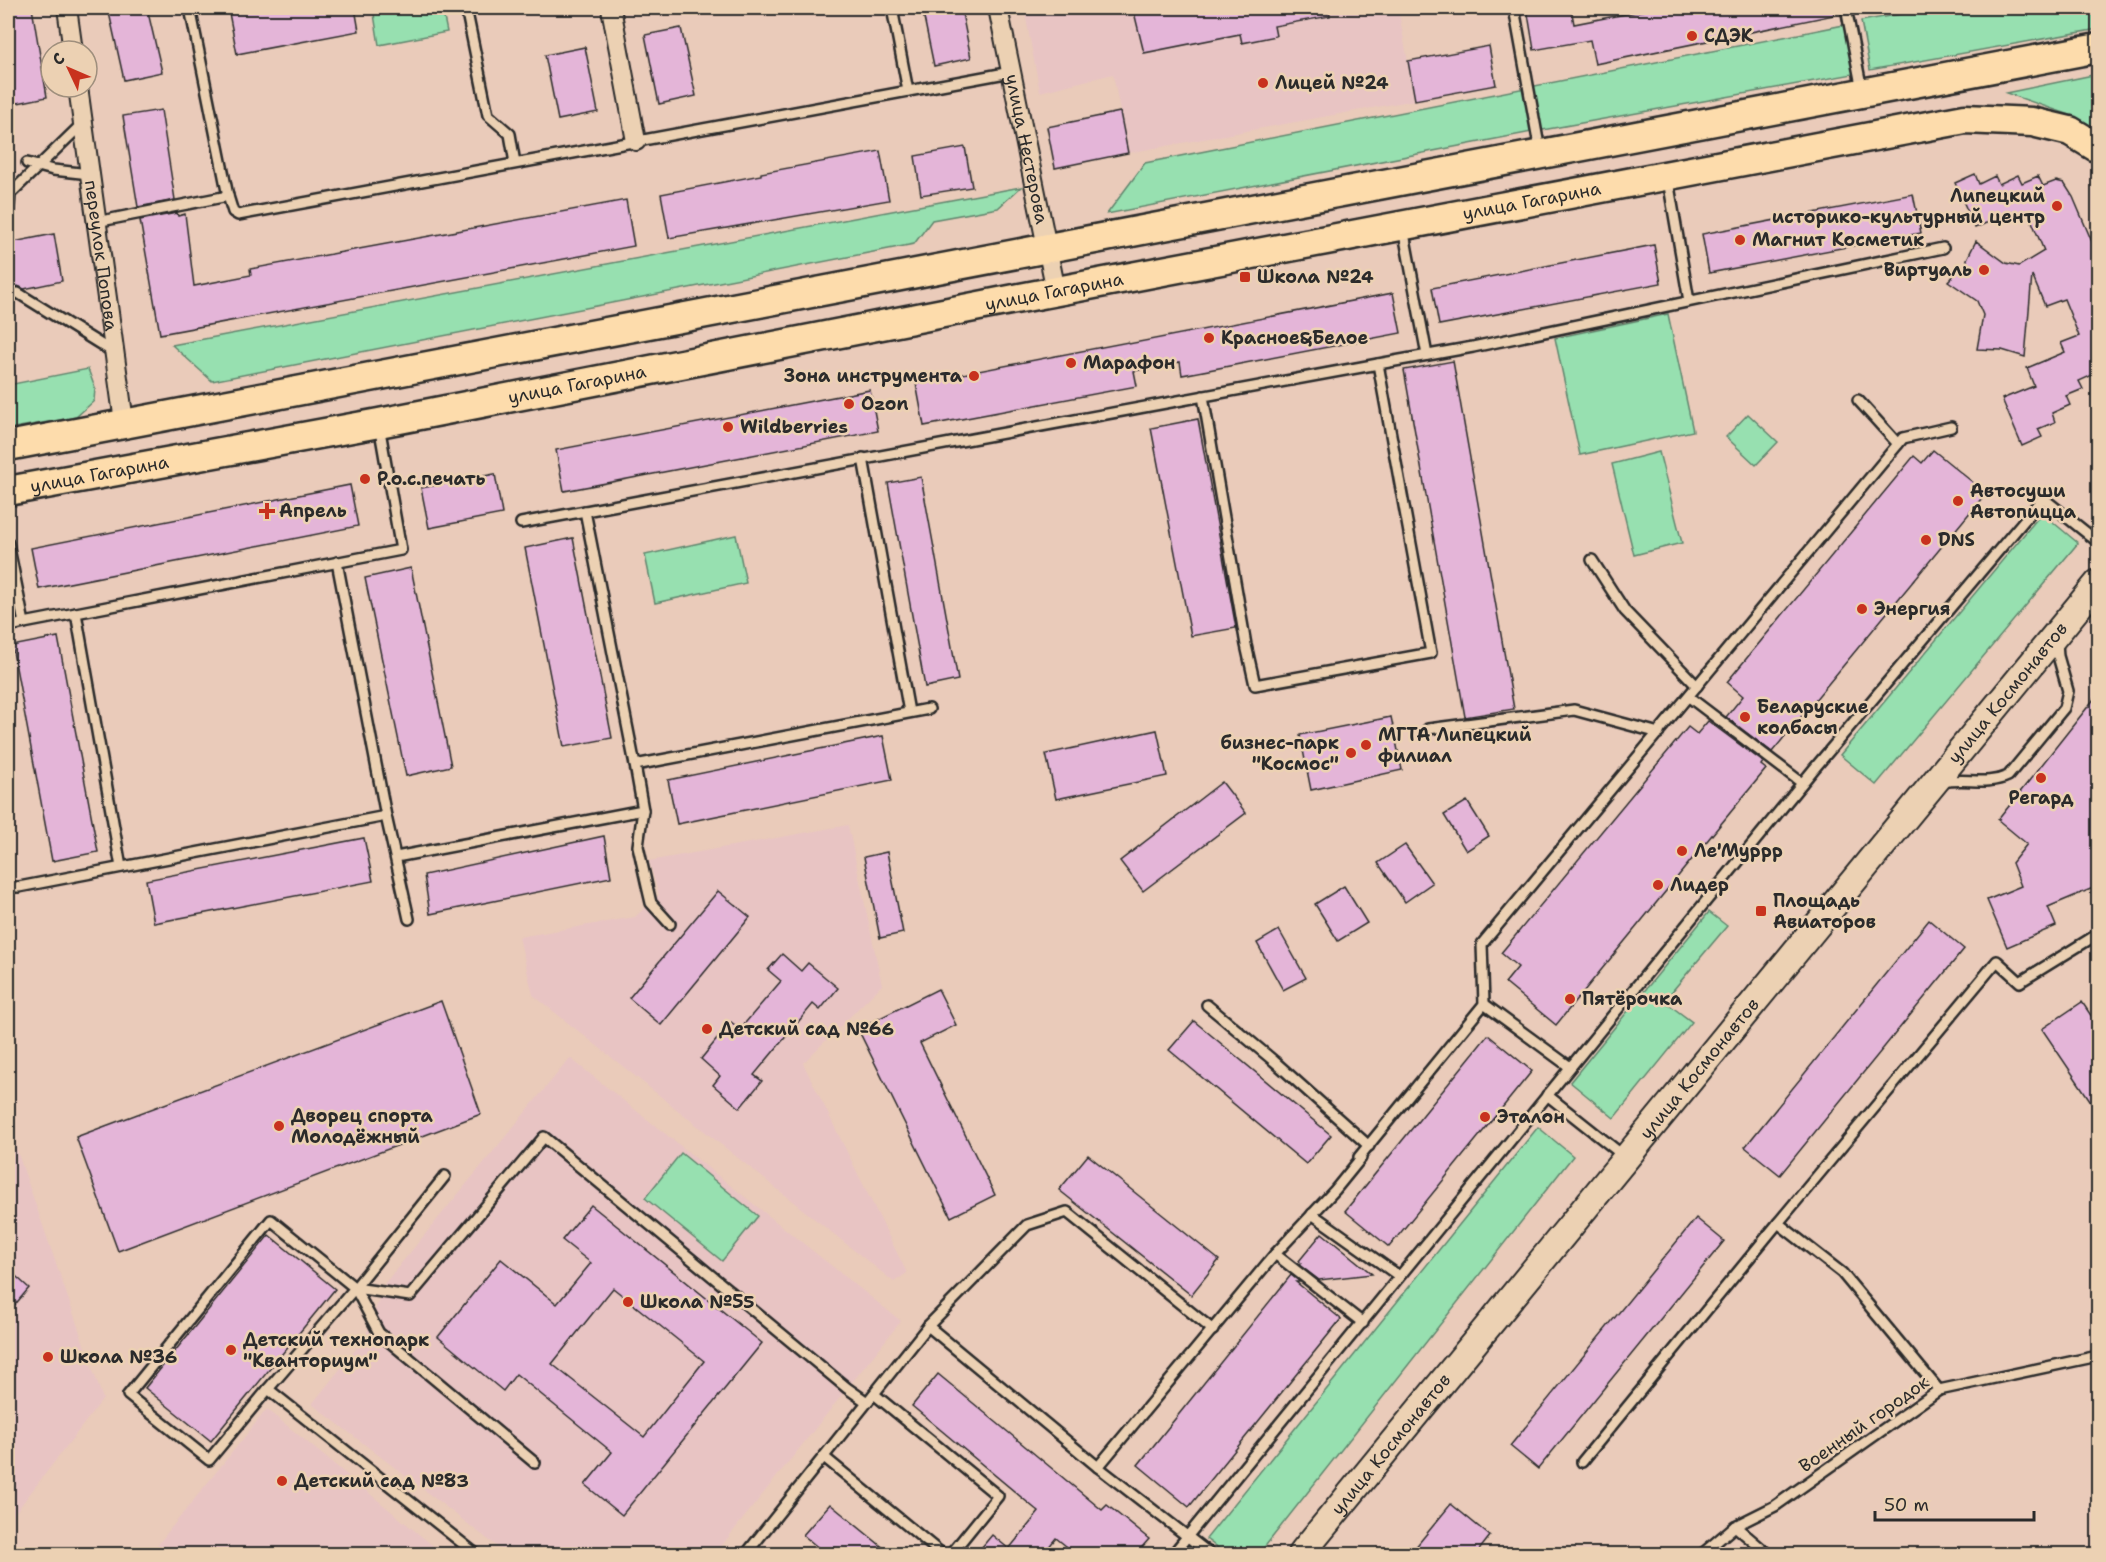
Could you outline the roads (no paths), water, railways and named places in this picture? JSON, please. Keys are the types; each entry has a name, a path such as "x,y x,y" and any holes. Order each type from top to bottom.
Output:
{"main road":[{"path":"8,446 124,422 2098,48"},
{"name":"улица Гагарина","path":"8,491 379,423 1056,291 1965,119 2032,122 2070,131 2098,148"},
{"name":"улица Космонавтов","path":"1301,1554 2098,583"}],"street":[{"path":"67,8 71,39"},
{"path":"611,8 636,141"},
{"name":"улица Нестерова","path":"998,8 1056,291"},
{"name":"переулок Попова","path":"79,99 124,422"}],"lane":[{"path":"190,8 228,196 233,212 238,214 1011,72"},
{"path":"466,8 488,115 510,134 515,163"},
{"path":"892,8 908,91"},
{"path":"1514,8 1541,154"},
{"path":"1846,8 1863,93"},
{"path":"8,220 10,194 82,124"},
{"path":"27,163 52,170 90,174"},
{"path":"1667,176 1689,302"},
{"path":"96,222 228,196"},
{"path":"1402,226 1427,355"},
{"path":"521,523 1473,347 1943,248"},
{"path":"18,293 114,352"},
{"path":"1203,396 1255,685 1431,653 1378,364"},
{"path":"1858,400 1898,444"},
{"path":"8,627 401,550 379,423"},
{"path":"1098,1467 1275,1254 1335,1190 1361,1158 1359,1156 1484,1004 1482,944 1903,438 1951,427"},
{"path":"863,458 909,712"},
{"path":"1173,1554 1802,783 2043,498 2098,542"},
{"path":"585,511 643,810 638,846 651,903 670,924"},
{"path":"8,543 24,623"},
{"path":"1592,560 1625,611 1697,686"},
{"path":"337,562 386,816 409,919"},
{"path":"76,613 121,867"},
{"path":"1934,783 1962,780 1997,781 2008,776 2064,708 2068,691 2058,656 2056,635"},
{"path":"1689,697 1802,783"},
{"path":"635,765 929,709"},
{"path":"1428,729 1574,710 1659,733"},
{"path":"396,857 643,810"},
{"path":"8,887 19,887 386,816"},
{"path":"1582,1462 1997,961 2020,982 2098,934"},
{"path":"1484,1004 1570,1067"},
{"path":"1207,1005 1274,1060 1369,1146"},
{"path":"1547,1095 1627,1158"},
{"path":"355,1288 410,1296 544,1137 847,1388 870,1398 998,1496 951,1554"},
{"path":"445,1176 355,1288 209,1460 128,1395 271,1220 355,1288 379,1333 535,1463"},
{"path":"746,1554 928,1326 1027,1225 1067,1212 1213,1330"},
{"path":"1312,1214 1399,1276"},
{"path":"1778,1223 1842,1273 1939,1390"},
{"path":"1275,1254 1363,1323"},
{"path":"928,1326 1098,1467 1210,1554"},
{"name":"Военный городок","path":"1702,1554 1735,1526 1775,1506 1939,1390 2098,1356"},
{"path":"268,1389 476,1554"},
{"path":"824,1457 942,1554"},
{"path":"1735,1526 1768,1554"}],"place":[{"name":"СДЭК","path":"1692,36"},
{"name":"Лицей №24","path":"1263,83"},
{"name":"Липецкий историко-культурный центр","path":"2057,206"},
{"name":"Магнит Косметик","path":"1740,240"},
{"name":"Виртуаль","path":"1984,270"},
{"name":"Школа №24","path":"1245,277"},
{"name":"Красное&Белое","path":"1209,338"},
{"name":"Марафон","path":"1071,363"},
{"name":"Зона инструмента","path":"974,376"},
{"name":"Ozon","path":"849,404"},
{"name":"Wildberries","path":"728,427"},
{"name":"Р.о.с.печать","path":"365,479"},
{"name":"Автосуши Автопицца","path":"1958,501"},
{"name":"Апрель","path":"267,511"},
{"name":"DNS","path":"1926,540"},
{"name":"Энергия","path":"1862,609"},
{"name":"Беларуские колбасы","path":"1745,717"},
{"name":"МГТА Липецкий филиал","path":"1366,745"},
{"name":"бизнес-парк \"Космос\"","path":"1351,753"},
{"name":"Регард","path":"2041,778"},
{"name":"Ле'Муррр","path":"1682,851"},
{"name":"Лидер","path":"1658,885"},
{"name":"Площадь Авиаторов","path":"1761,911"},
{"name":"Пятёрочка","path":"1570,999"},
{"name":"Детский сад №66","path":"707,1029"},
{"name":"Эталон","path":"1485,1117"},
{"name":"Дворец спорта Молодёжный","path":"279,1126"},
{"name":"Школа №55","path":"628,1302"},
{"name":"Детский технопарк \"Кванториум\"","path":"231,1350"},
{"name":"Школа №36","path":"48,1357"},
{"name":"Детский сад №83","path":"282,1481"}]}
